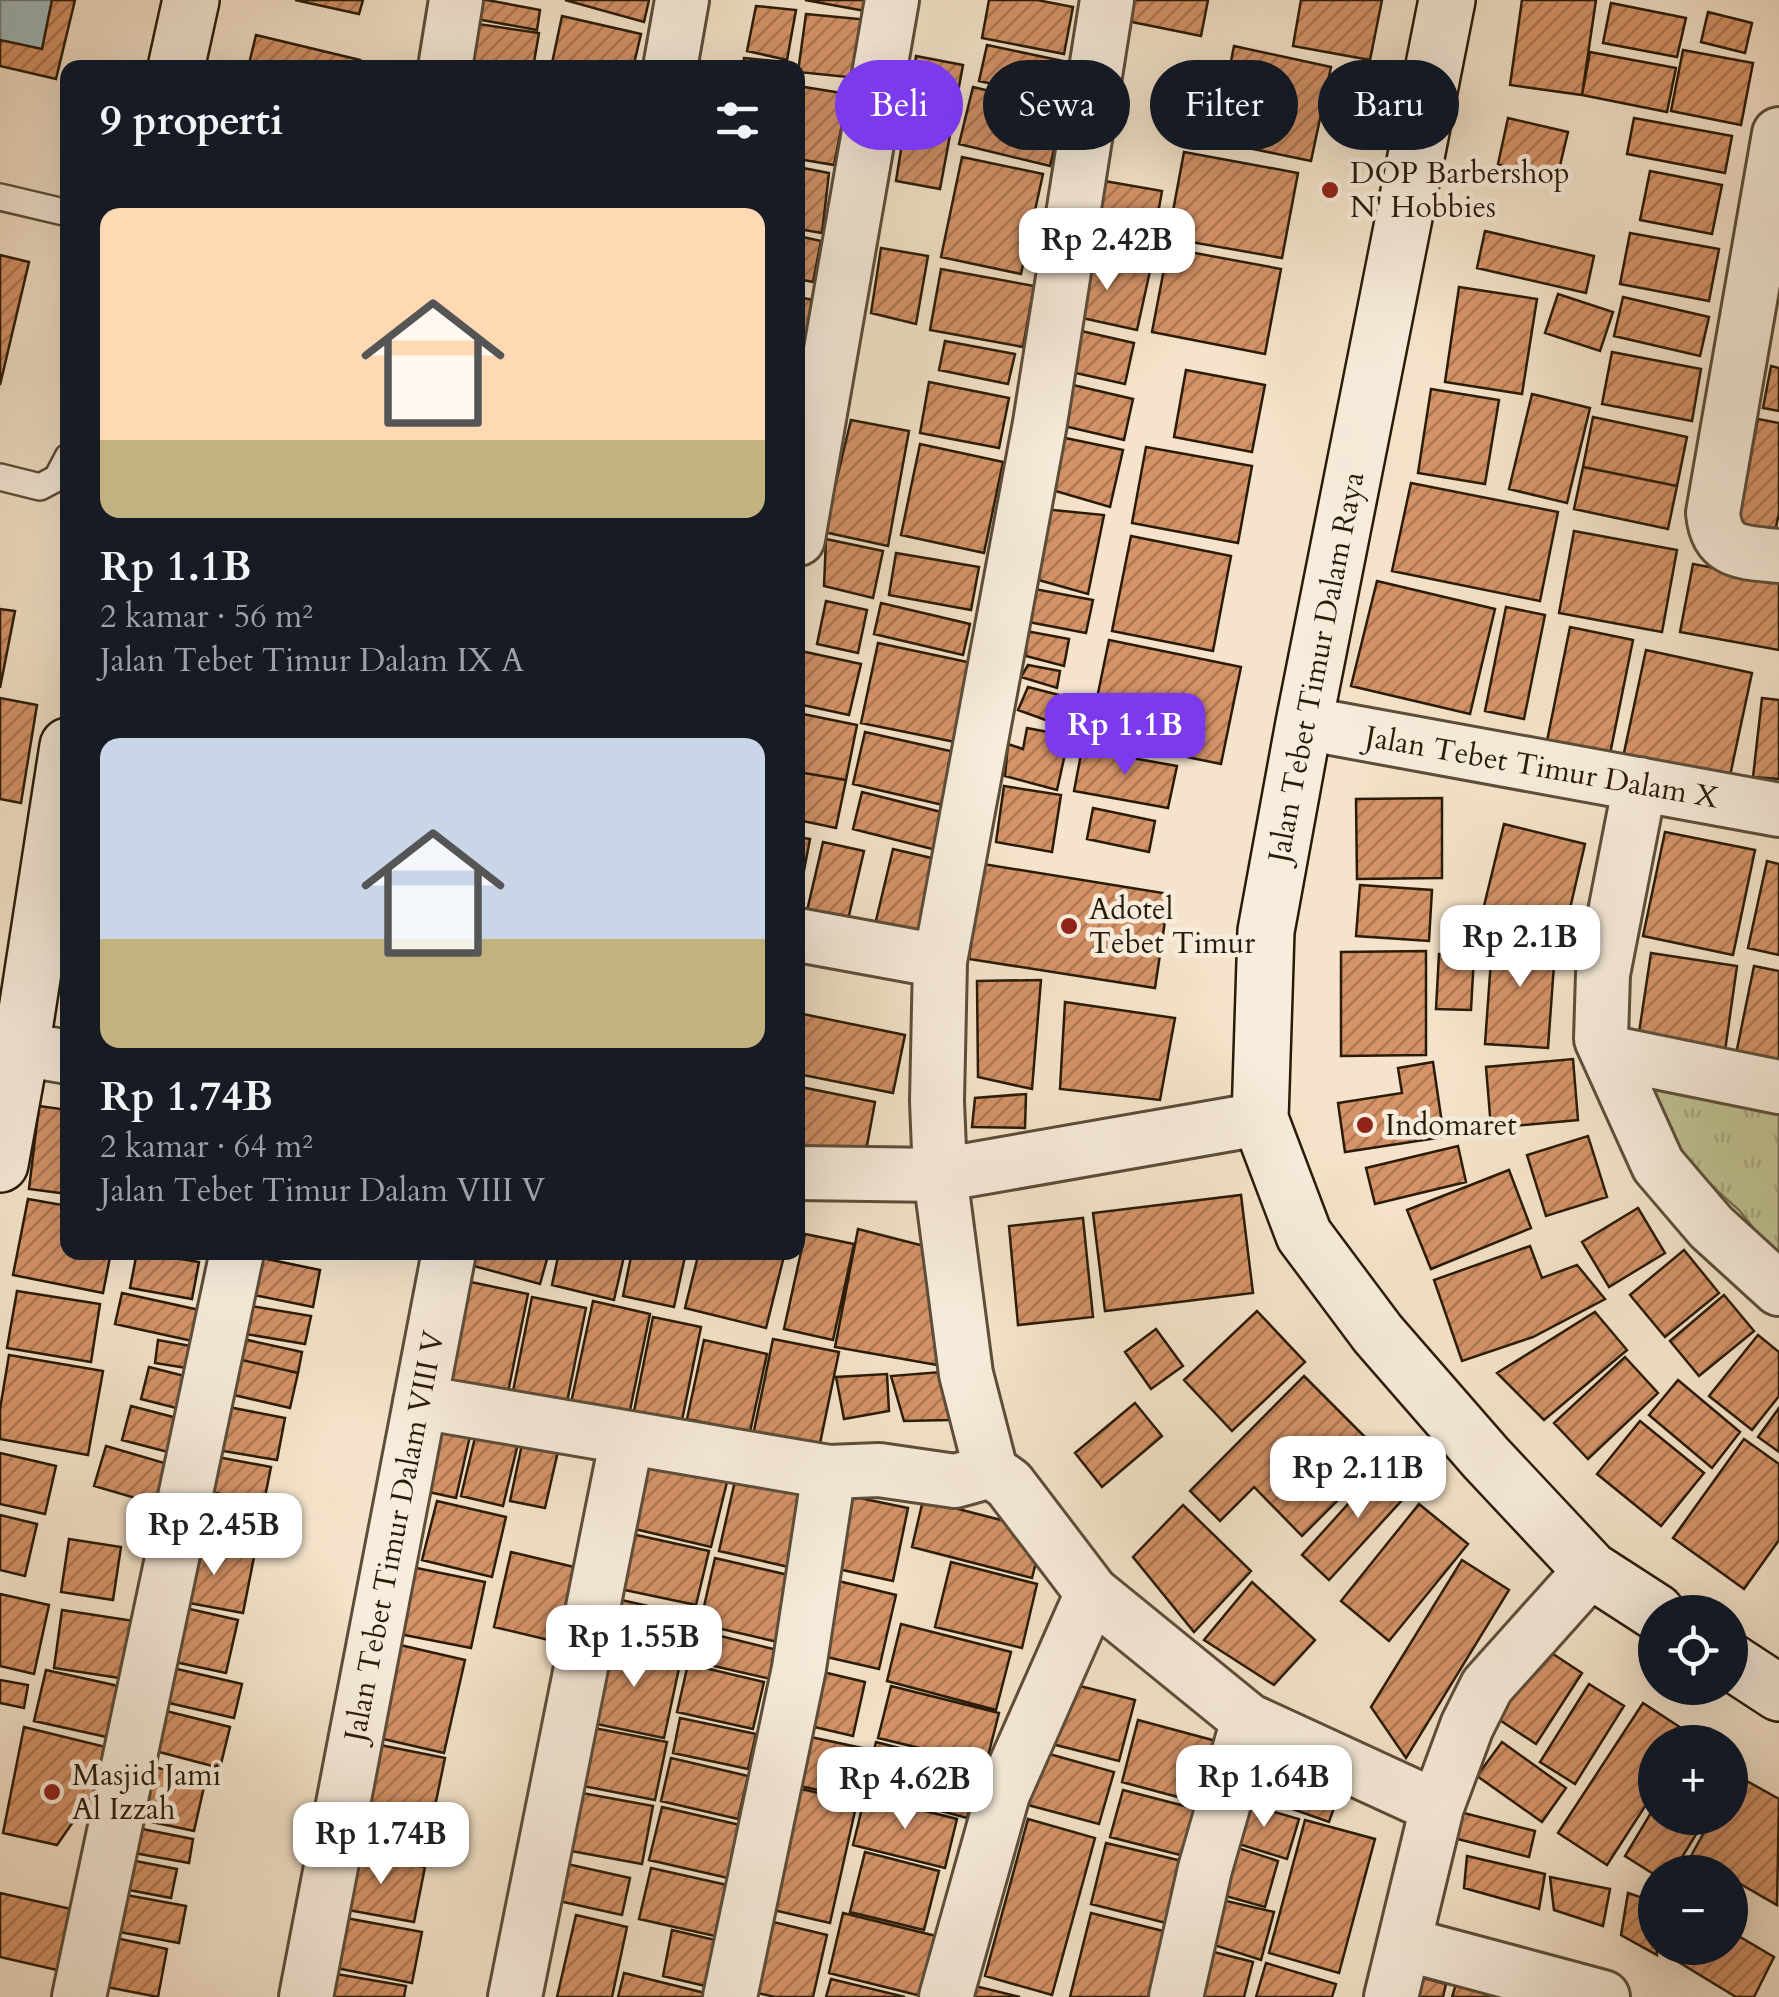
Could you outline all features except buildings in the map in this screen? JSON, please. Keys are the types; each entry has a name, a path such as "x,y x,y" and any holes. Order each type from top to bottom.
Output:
{"street":[{"path":"178,60 192,0"},
{"path":"446,60 456,0"},
{"path":"671,60 682,0"},
{"path":"805,499 892,0"},
{"path":"1107,0 1040,423 940,961 940,1175 966,1374 990,1471 1009,1484 1092,1593 1248,1720 1436,1807"},
{"name":"Jalan Tebet Timur Dalam Raya","path":"1447,0 1266,932 1260,1119 1304,1235 1378,1334 1591,1570 1638,1600"},
{"path":"1779,134 1714,513 1715,533 1728,546 1741,552 1779,556"},
{"name":"Jalan Tebet Timur Dalam X","path":"1304,723 1779,810"},
{"path":"1640,784 1602,974 1601,1040 1658,1165 1711,1227 1779,1290"},
{"path":"0,1164 44,1053 60,848"},
{"path":"805,936 940,961"},
{"path":"1607,1052 1779,1087"},
{"path":"805,1173 940,1175 1260,1119"},
{"path":"79,1997 235,1260"},
{"name":"Jalan Tebet Timur Dalam VIII V","path":"306,1997 447,1260"},
{"path":"420,1402 829,1472 878,1470 955,1481 990,1471"},
{"path":"516,1997 626,1438"},
{"path":"730,1997 799,1668 829,1472"},
{"path":"1390,1997 1436,1807 1467,1726 1487,1686 1591,1570"},
{"path":"946,1997 1004,1794 1092,1593"},
{"path":"1748,1673 1779,1693"},
{"path":"1176,1997 1205,1869 1248,1720"},
{"path":"1405,1944 1599,1996"}],"lane":[{"path":"0,197 60,211"},
{"path":"0,477 40,487 60,472"}],"green space":[{"path":"1645,1077 1779,1102 1779,1260 1739,1210 1669,1148"}],"water":[{"path":"0,0 52,0 42,49 0,40"}],"place":[{"name":"DOP Barbershop N' Hobbies","path":"1330,190"},
{"name":"Adotel Tebet Timur","path":"1069,926"},
{"name":"Indomaret","path":"1365,1125"},
{"name":"Masjid Jami Al Izzah","path":"52,1792"}]}
